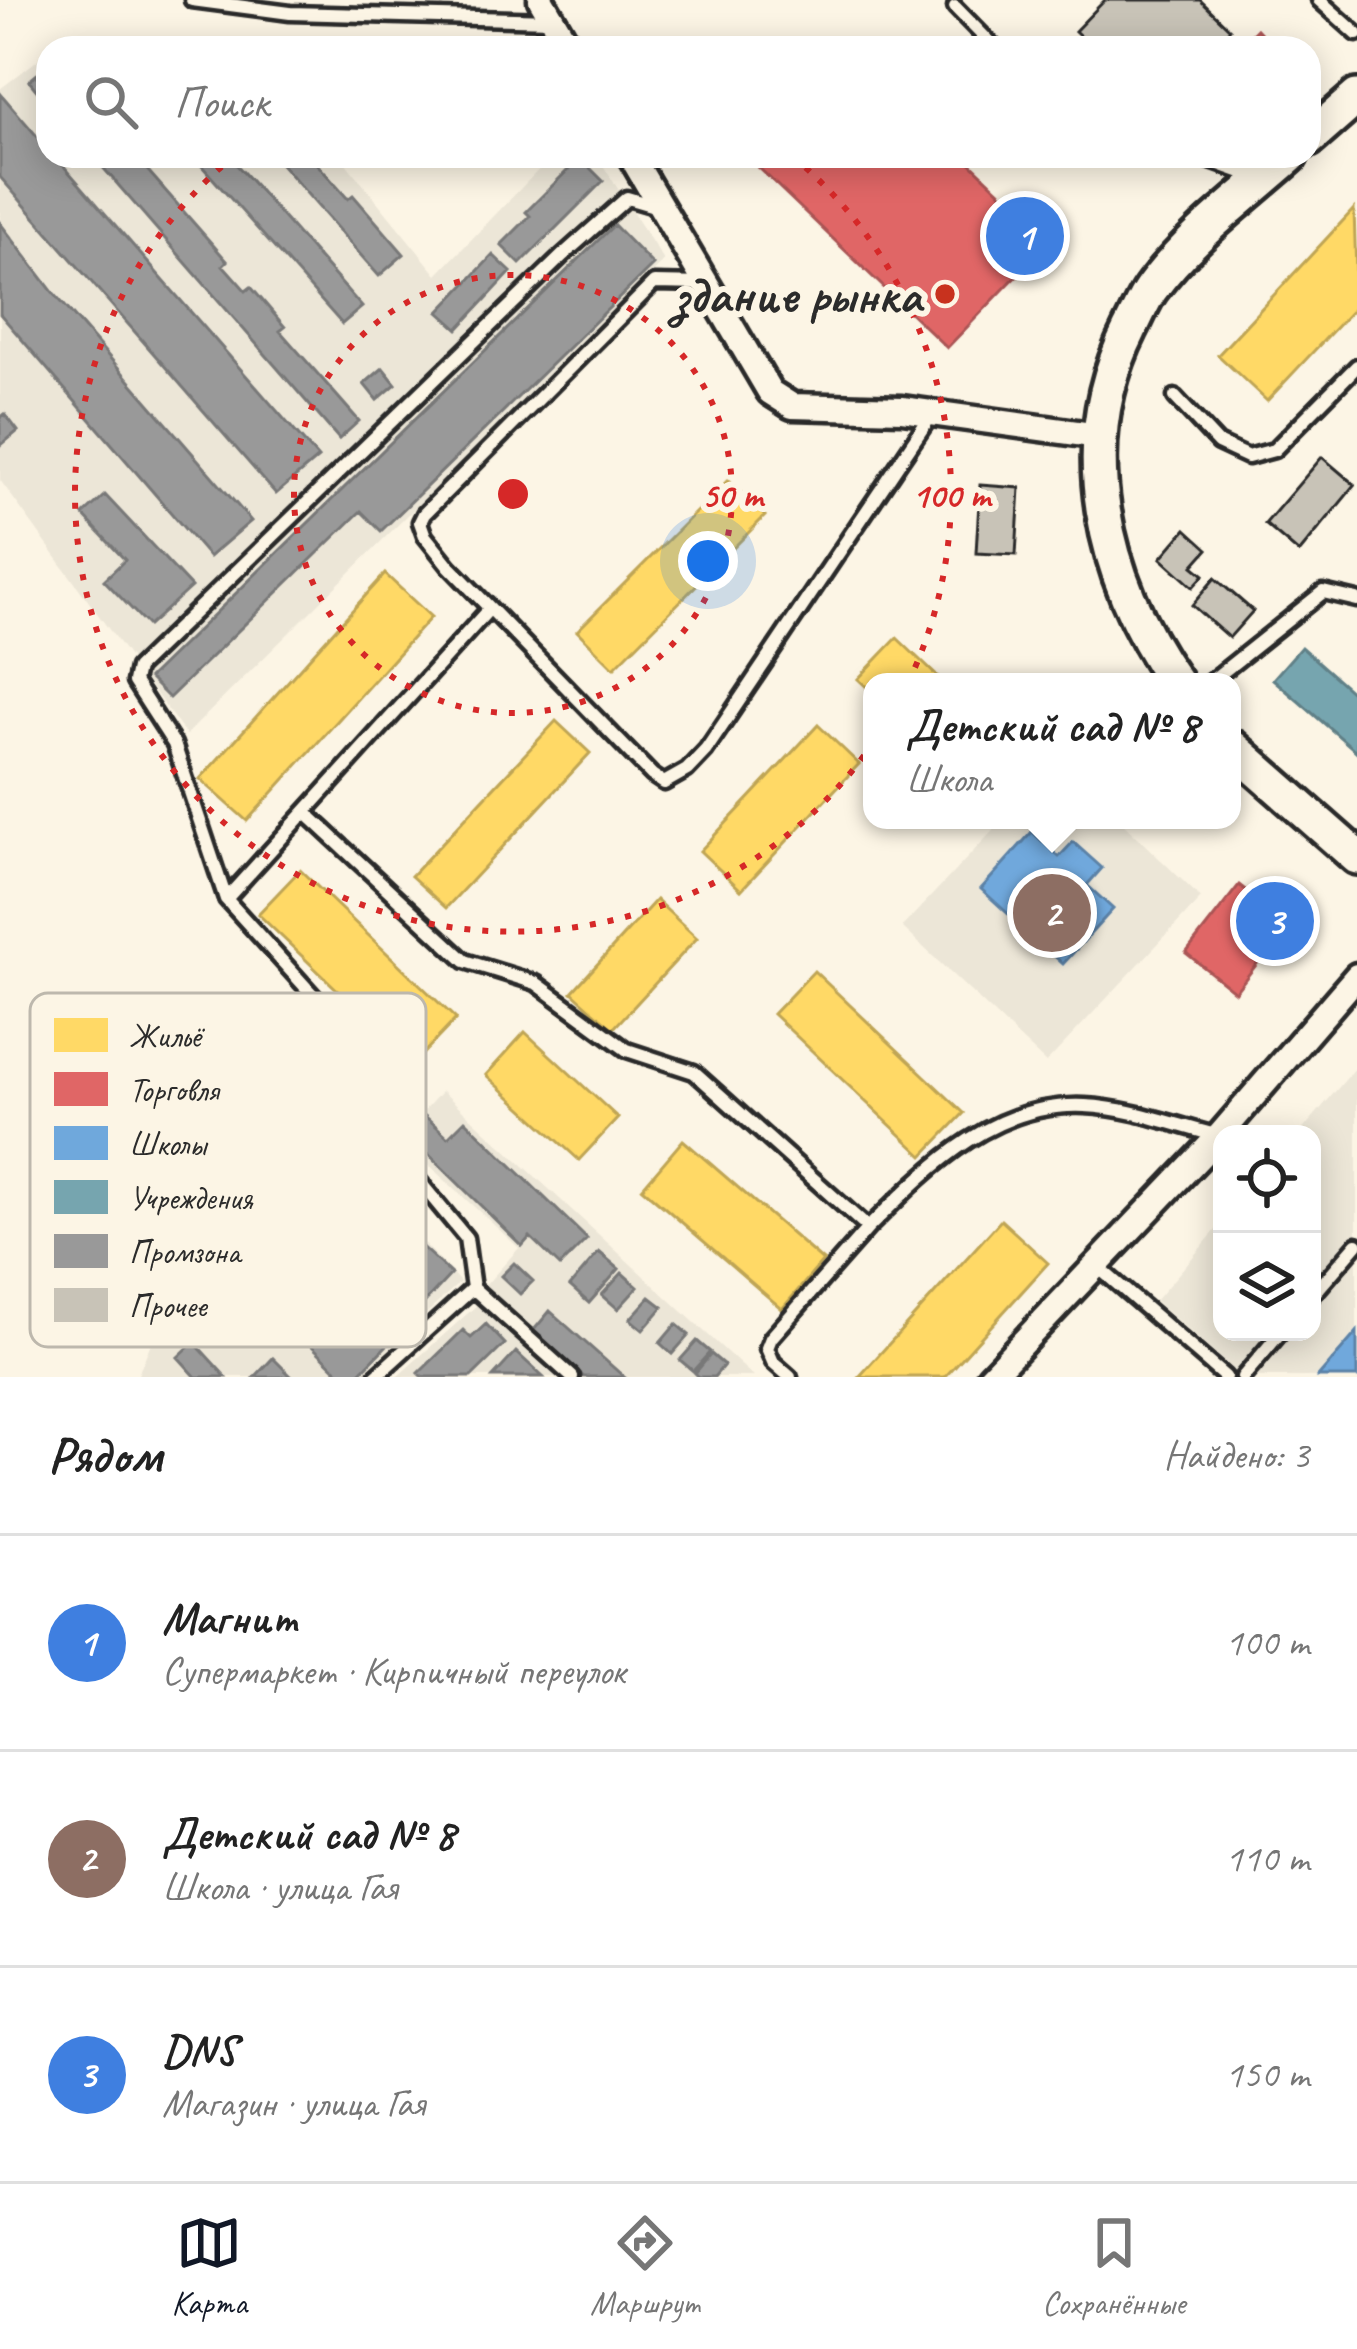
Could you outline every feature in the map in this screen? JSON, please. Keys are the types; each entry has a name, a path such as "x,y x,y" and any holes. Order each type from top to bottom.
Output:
{"main road":[{"path":"1321,128 1357,97"},
{"path":"1169,673 1147,642 1115,570 1101,503 1099,436 1113,364 1150,290 1200,236 1276,168"},
{"path":"1241,755 1357,857"}],"street":[{"path":"547,10 562,36"},
{"path":"638,168 778,399 792,406 933,412 1099,436"},
{"path":"1229,1125 1357,976"},
{"path":"990,1377 1213,1144"}],"lane":[{"path":"192,0 290,13 547,10"},
{"path":"1319,0 1357,34"},
{"path":"955,7 983,36"},
{"path":"1230,168 1263,180"},
{"path":"311,993 226,899 174,744 134,682 137,668 627,198 661,208"},
{"path":"706,284 654,283 420,522 425,536 490,608 664,783 706,750 933,412"},
{"path":"1175,397 1218,443 1248,457 1274,450 1357,366"},
{"path":"1221,673 1323,592 1357,600"},
{"path":"226,899 490,608"},
{"path":"305,812 465,961 536,983 627,1050 694,1072 868,1228"},
{"path":"790,1377 773,1362 767,1348 771,1338 868,1228 919,1178 974,1135 1018,1113 1082,1106 1213,1134"},
{"path":"426,1190 466,1238 473,1288 572,1377"},
{"path":"1321,1286 1357,1244"},
{"path":"1099,1267 1226,1377"},
{"path":"426,1331 473,1288"},
{"path":"1243,1377 1273,1341"},
{"path":"375,1377 408,1347"}],"shaded area":[{"path":"36,61 36,168 350,168 437,275 540,168 605,168 664,261 186,735 0,480 0,89"},
{"path":"995,829 1128,829 1201,898 1046,1063 902,927"},
{"path":"1357,1066 1357,1377 1242,1377 1155,1301 1213,1233 1213,1341 1321,1341 1321,1125 1307,1125"},
{"path":"442,1091 754,1377 582,1377 484,1287 519,1248 426,1163 426,1108"},
{"path":"426,1245 460,1282 426,1314"},
{"path":"477,1305 557,1377 397,1377"},
{"path":"149,1347 391,1347 359,1377 137,1377"}],"building: Жильё":[{"path":"1354,209 1357,305 1267,401 1218,355"},
{"path":"728,480 765,516 614,668 577,631"},
{"path":"385,574 431,617 247,821 200,779"},
{"path":"897,638 934,673 864,673"},
{"path":"556,721 590,753 446,908 411,876"},
{"path":"818,725 859,764 741,890 700,851"},
{"path":"300,870 456,1019 426,1050 426,993 341,993 258,914"},
{"path":"656,900 697,938 613,1029 572,992"},
{"path":"814,971 964,1113 923,1156 773,1014"},
{"path":"525,1032 618,1118 579,1160 486,1075"},
{"path":"683,1140 823,1261 782,1309 642,1188"},
{"path":"1001,1220 1048,1263 945,1377 859,1377"}],"building: Торговля":[{"name":"здание рынка","path":"759,168 976,168 1051,240 947,348"},
{"path":"1239,885 1288,924 1235,992 1186,953"}],"building: Школы":[{"path":"1032,832 1059,857 1073,842 1102,868 1087,885 1113,909 1063,964 981,889"},
{"path":"1357,1332 1357,1377 1318,1377"}],"building: Учреждения":[{"path":"1301,647 1352,692 1357,686 1357,752 1273,679"}],"building: Промзона":[{"path":"0,93 36,135 36,168 65,168 318,458 276,494 0,177"},
{"path":"103,168 146,168 227,261 223,265 246,291 251,287 285,327 280,331 359,421 339,439"},
{"path":"204,168 240,168 362,307 342,324"},
{"path":"284,168 321,168 348,199 353,195 404,254 379,276"},
{"path":"570,168 590,168 603,181 520,264 501,245 530,216 526,212"},
{"path":"0,223 52,291 251,521 209,557 0,314"},
{"path":"614,225 653,265 381,531 361,511 169,698 149,678"},
{"path":"493,255 511,272 458,329 439,312"},
{"path":"383,368 396,384 377,400 364,384"},
{"path":"5,414 18,431 0,446 0,418"},
{"path":"105,495 191,587 148,626 104,580 125,560 83,515"},
{"path":"426,1117 448,1137 465,1120 587,1239 560,1266 530,1237 522,1246 426,1152"},
{"path":"426,1251 451,1274 426,1301"},
{"path":"599,1252 619,1269 589,1303 570,1286"},
{"path":"514,1263 533,1281 520,1294 501,1276"},
{"path":"622,1273 638,1287 618,1309 602,1295"},
{"path":"650,1297 663,1307 643,1330 630,1319"},
{"path":"550,1311 624,1377 584,1377 533,1331"},
{"path":"486,1324 505,1344 471,1377 423,1377 419,1373 463,1330 471,1338"},
{"path":"676,1324 689,1335 672,1354 660,1343"},
{"path":"697,1341 710,1352 693,1371 680,1360"},
{"path":"189,1347 199,1347 226,1377 196,1377 178,1357"},
{"path":"313,1347 385,1347 356,1377 344,1377"},
{"path":"516,1352 543,1377 493,1377"},
{"path":"711,1354 724,1365 714,1377 699,1377 695,1373"},
{"path":"273,1358 292,1377 255,1377"}],"building: Прочее":[{"path":"1105,0 1200,0 1230,29 1223,36 1080,36 1075,31"},
{"path":"1322,457 1355,485 1299,553 1265,524"},
{"path":"980,485 1020,488 1016,555 976,553"},
{"path":"1186,529 1208,549 1193,566 1204,575 1193,587 1161,558"},
{"path":"1215,578 1253,611 1229,638 1192,605"}],"place":[{"name":"Магнит","path":"1025,236"},
{"name":"здание рынка","path":"945,294"},
{"name":"Детский сад № 8","path":"1052,913"},
{"name":"DNS","path":"1275,921"}]}
